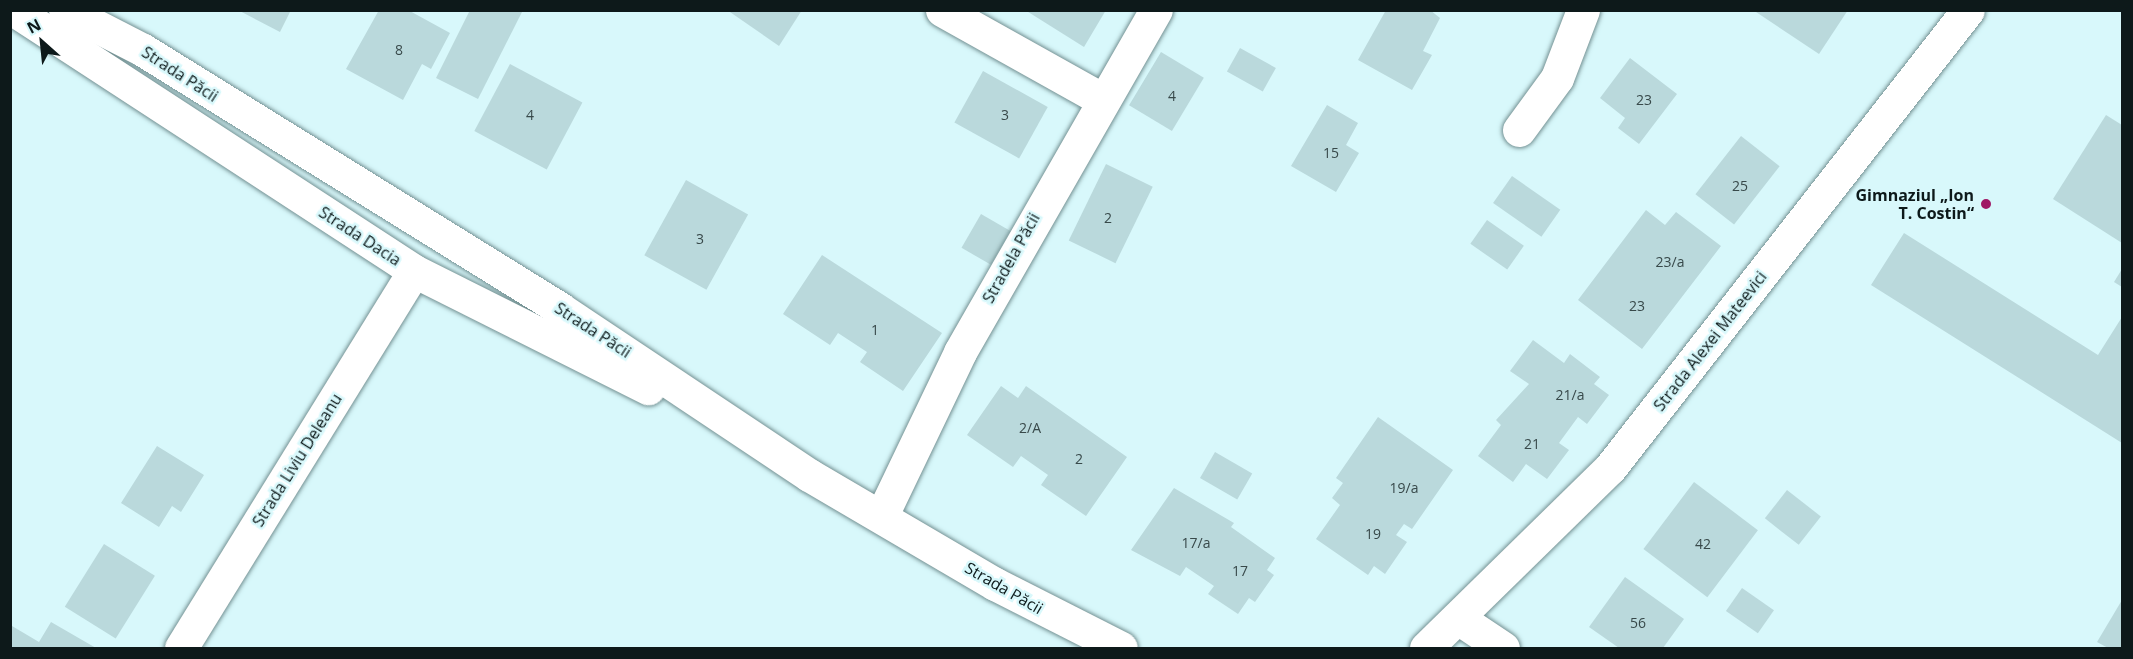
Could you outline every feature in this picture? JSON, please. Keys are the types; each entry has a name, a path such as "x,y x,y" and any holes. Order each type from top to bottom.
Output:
{"street":[{"name":"Strada Dacia","path":"14,10 414,271 729,423"},
{"name":"Strada Păcii","path":"65,10 143,50 560,309 729,423 995,584 1121,648"},
{"path":"942,10 1103,100"},
{"name":"Stradela Păcii","path":"882,515 960,352 1156,10"},
{"path":"1519,130 1557,78 1583,10"},
{"name":"Strada Alexei Mateevici","path":"1426,648 1610,468 1968,10"},
{"name":"Strada Liviu Deleanu","path":"181,648 414,271"},
{"path":"1458,618 1503,648"}],"building":[{"path":"238,10 291,10 280,32"},
{"path":"379,10 408,10 450,33 431,69 422,64 403,100 346,69"},
{"path":"470,10 523,10 478,99 436,78"},
{"path":"727,10 802,10 779,46"},
{"path":"1025,10 1106,10 1084,47"},
{"path":"1386,10 1430,10 1440,18 1423,51 1432,55 1412,90 1358,60"},
{"path":"1753,10 1848,10 1819,54"},
{"path":"1240,48 1276,68 1263,91 1227,72"},
{"path":"1161,52 1204,78 1172,131 1129,105"},
{"path":"1630,58 1677,94 1639,144 1618,128 1625,118 1600,98"},
{"path":"510,64 582,102 547,170 474,131"},
{"path":"983,71 1048,107 1019,158 954,123"},
{"path":"1327,105 1358,123 1346,145 1359,153 1336,192 1291,166"},
{"path":"2106,115 2122,125 2122,243 2053,199"},
{"path":"1741,136 1780,166 1734,224 1695,194"},
{"path":"1106,164 1153,187 1115,263 1069,240"},
{"path":"1512,176 1560,210 1541,237 1493,203"},
{"path":"686,180 748,214 706,290 644,255"},
{"path":"1646,210 1665,225 1676,212 1721,246 1642,349 1578,300"},
{"path":"981,214 1010,231 991,265 962,248"},
{"path":"1487,220 1524,246 1507,270 1470,244"},
{"path":"1904,233 2098,355 2122,317 2122,443 1871,285"},
{"path":"822,255 942,333 903,391 860,362 867,352 838,333 830,345 783,314"},
{"path":"2122,269 2122,287 2114,282"},
{"path":"1533,340 1564,363 1570,354 1600,377 1594,384 1609,395 1587,424 1578,417 1559,443 1569,450 1547,479 1526,464 1513,482 1478,456 1501,425 1496,420 1529,384 1510,371"},
{"path":"1001,386 1018,398 1026,386 1127,457 1086,516 1041,485 1048,475 1021,456 1013,467 967,435"},
{"path":"1378,417 1453,470 1412,529 1404,524 1396,535 1407,542 1385,574 1374,566 1368,575 1316,539 1340,505 1332,498 1343,483 1336,478"},
{"path":"157,446 204,475 181,512 172,506 159,527 121,503"},
{"path":"1215,452 1252,474 1237,499 1200,478"},
{"path":"1694,482 1758,530 1707,597 1643,549"},
{"path":"1174,488 1234,523 1231,527 1275,558 1267,570 1274,575 1255,602 1249,598 1238,614 1208,594 1214,586 1186,567 1180,576 1131,550"},
{"path":"1787,490 1821,516 1799,545 1765,518"},
{"path":"104,544 155,576 116,639 65,607"},
{"path":"1625,577 1684,619 1663,648 1619,648 1589,627"},
{"path":"1742,588 1774,610 1758,633 1726,611"},
{"path":"2122,600 2122,648 2108,648 2097,642"},
{"path":"51,622 96,648 10,648 12,626 39,642"}],"place":[{"name":"Gimnaziul „Ion T. Costin“","path":"1986,204"}]}
